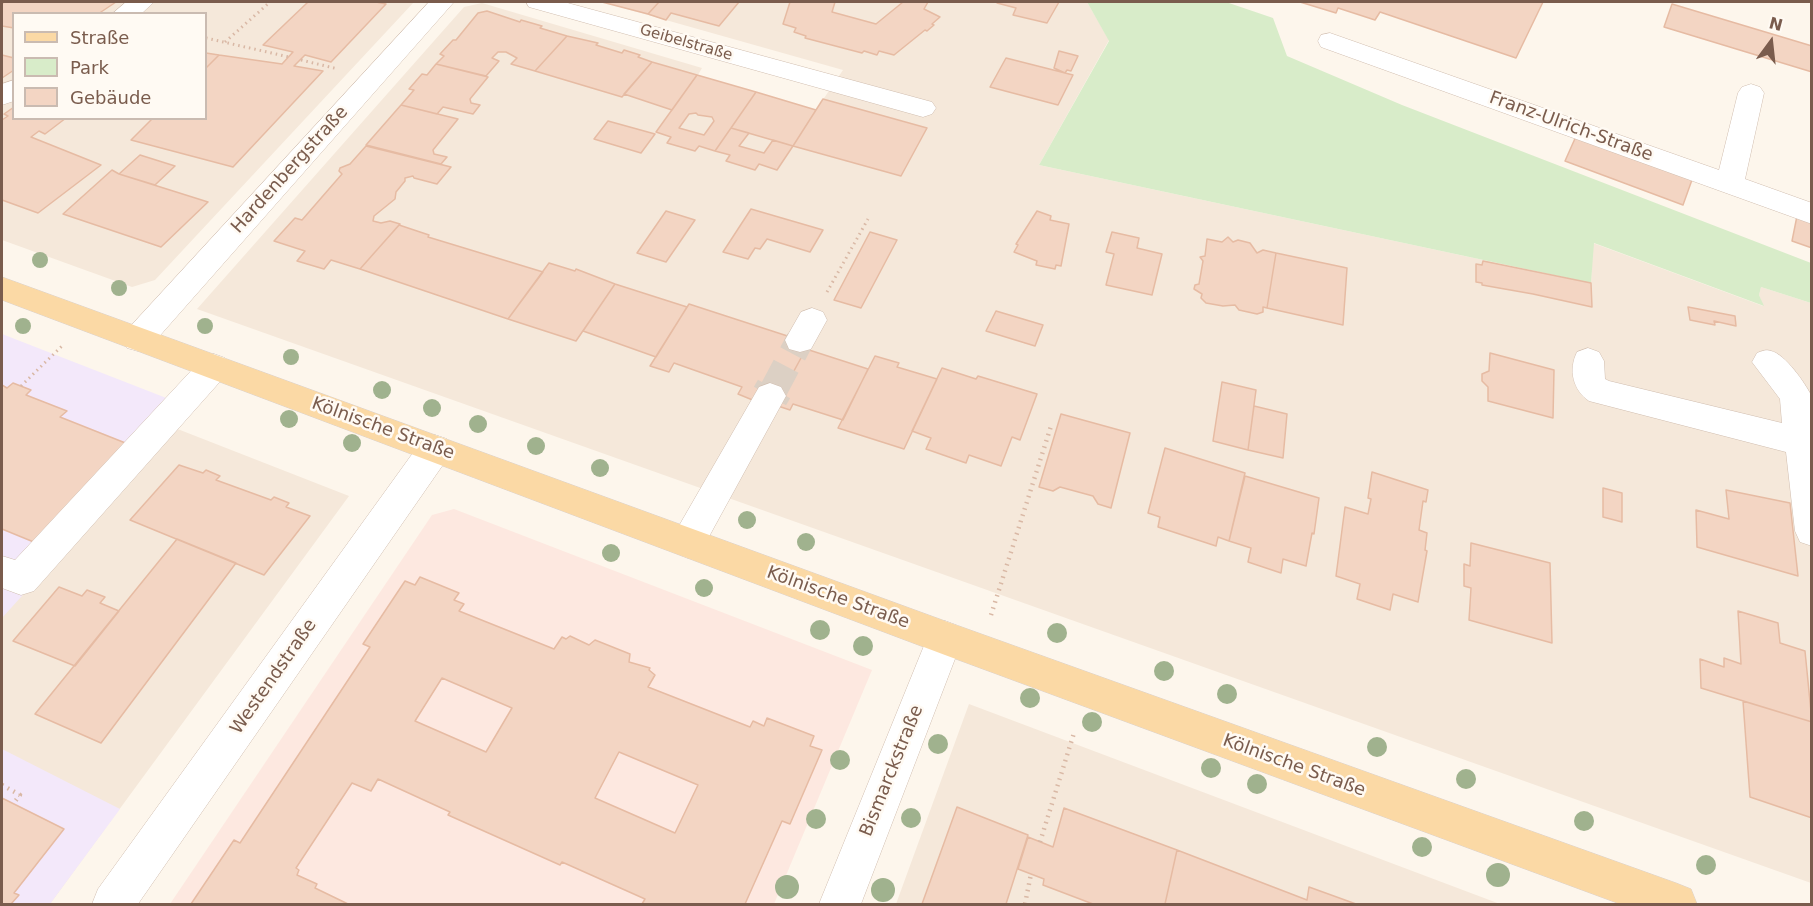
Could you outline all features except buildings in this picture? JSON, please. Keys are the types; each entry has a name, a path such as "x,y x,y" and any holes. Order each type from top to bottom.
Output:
{"main road":[{"name":"Kölnische Straße","path":"2,288 962,644 1676,904"}],"street":[{"path":"127,12 142,2"},
{"name":"Hardenbergstraße","path":"138,339 442,2"},
{"name":"Geibelstraße","path":"538,2 810,79 833,83 923,108"},
{"name":"Franz-Ulrich-Straße","path":"1330,42 1812,214"},
{"path":"1730,184 1751,93"},
{"path":"1588,361 1590,385 1600,392 1800,442"},
{"path":"1768,362 1795,395 1812,531"},
{"path":"2,572 21,579 214,367"},
{"path":"688,542 770,396"},
{"name":"Westendstraße","path":"113,904 435,449"},
{"name":"Bismarckstraße","path":"840,904 962,644"}],"path":[{"path":"225,43 270,2"},
{"path":"207,38 289,57"},
{"path":"301,60 344,70"},
{"path":"806,330 867,219"},
{"path":"21,386 88,320"},
{"path":"962,644 1052,423"},
{"path":"1040,842 1074,733"},
{"path":"2,785 20,795 13,804"},
{"path":"1025,904 1031,873"}],"shaded area":[{"path":"2,2 414,2 155,280 132,287 2,240"},
{"path":"602,2 1087,2 1109,40 1039,165 1591,283 1593,243 1763,306 1759,295 1761,287 1811,303 1811,883 197,309 464,7 482,3 702,68 698,75 816,110 843,70"},
{"path":"2,334 175,428 349,496 50,904 2,904"},
{"path":"2,334 192,408 2,618"},
{"path":"454,509 872,670 774,904 170,904 432,515"},
{"path":"969,704 1500,904 896,904"},
{"path":"2,749 120,809 50,904 2,904"}],"green space":[{"path":"1087,2 1226,2 1273,18 1287,56 1402,105 1811,263 1811,303 1761,287 1759,295 1764,306 1594,243 1591,283 1039,165 1109,41"}],"tunnel":[{"path":"773,391 800,340"},
{"path":"770,396 774,389"}]}
